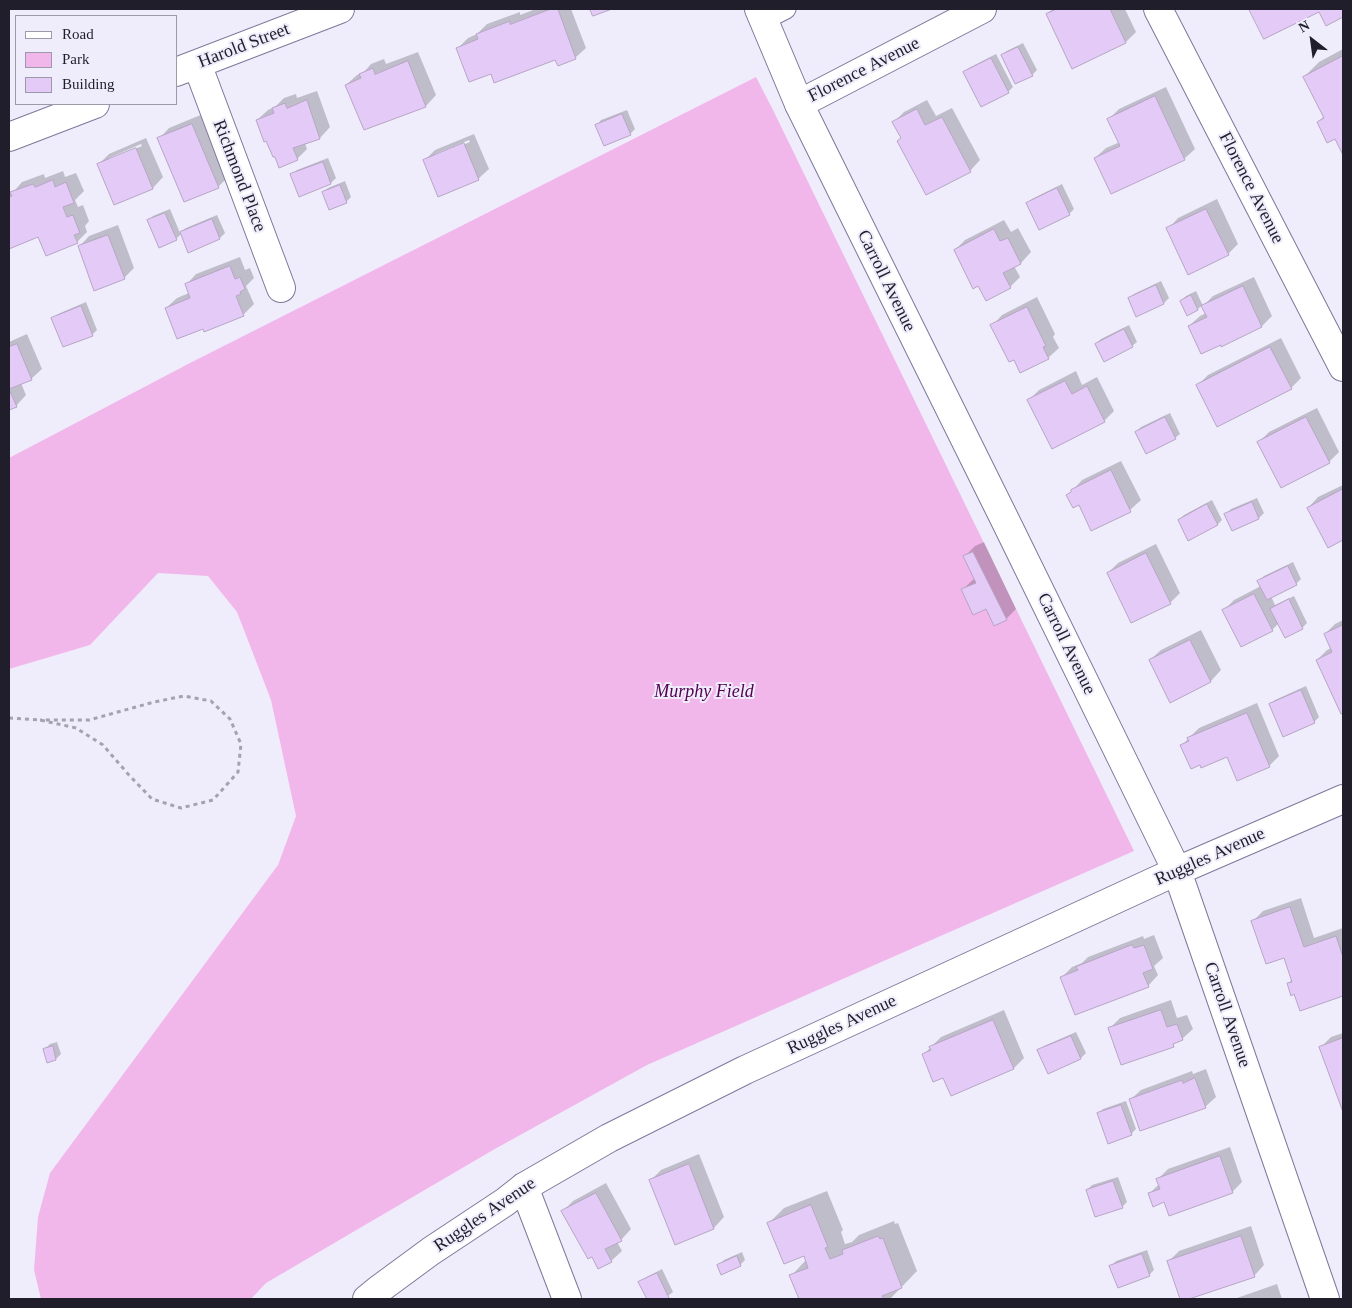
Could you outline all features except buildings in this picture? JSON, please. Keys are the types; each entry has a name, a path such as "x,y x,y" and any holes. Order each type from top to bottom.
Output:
{"street":[{"name":"Harold Street","path":"186,68 340,9"},
{"name":"Florence Avenue","path":"799,104 982,9"},
{"name":"Florence Avenue","path":"1158,9 1343,367"},
{"name":"Carroll Avenue","path":"770,13 799,104 1177,871 1325,1299"},
{"name":"Richmond Place","path":"186,68 281,288"},
{"path":"9,137 92,105"},
{"name":"Ruggles Avenue","path":"367,1299 431,1251 505,1202 524,1187 609,1138 745,1070 1177,871 1343,799"},
{"path":"524,1187 567,1299"}],"path":[{"path":"9,718 89,720 154,702 184,696 211,701 230,719 241,744 238,772 213,800 181,808 152,798 103,745 76,728 40,720"}],"green space":[{"name":"Murphy Field","path":"756,77 1134,851 647,1065 493,1150 266,1283 251,1299 41,1299 34,1270 38,1217 50,1173 278,865 296,816 271,700 237,612 208,576 158,573 90,645 9,669 9,458 190,363"}]}
